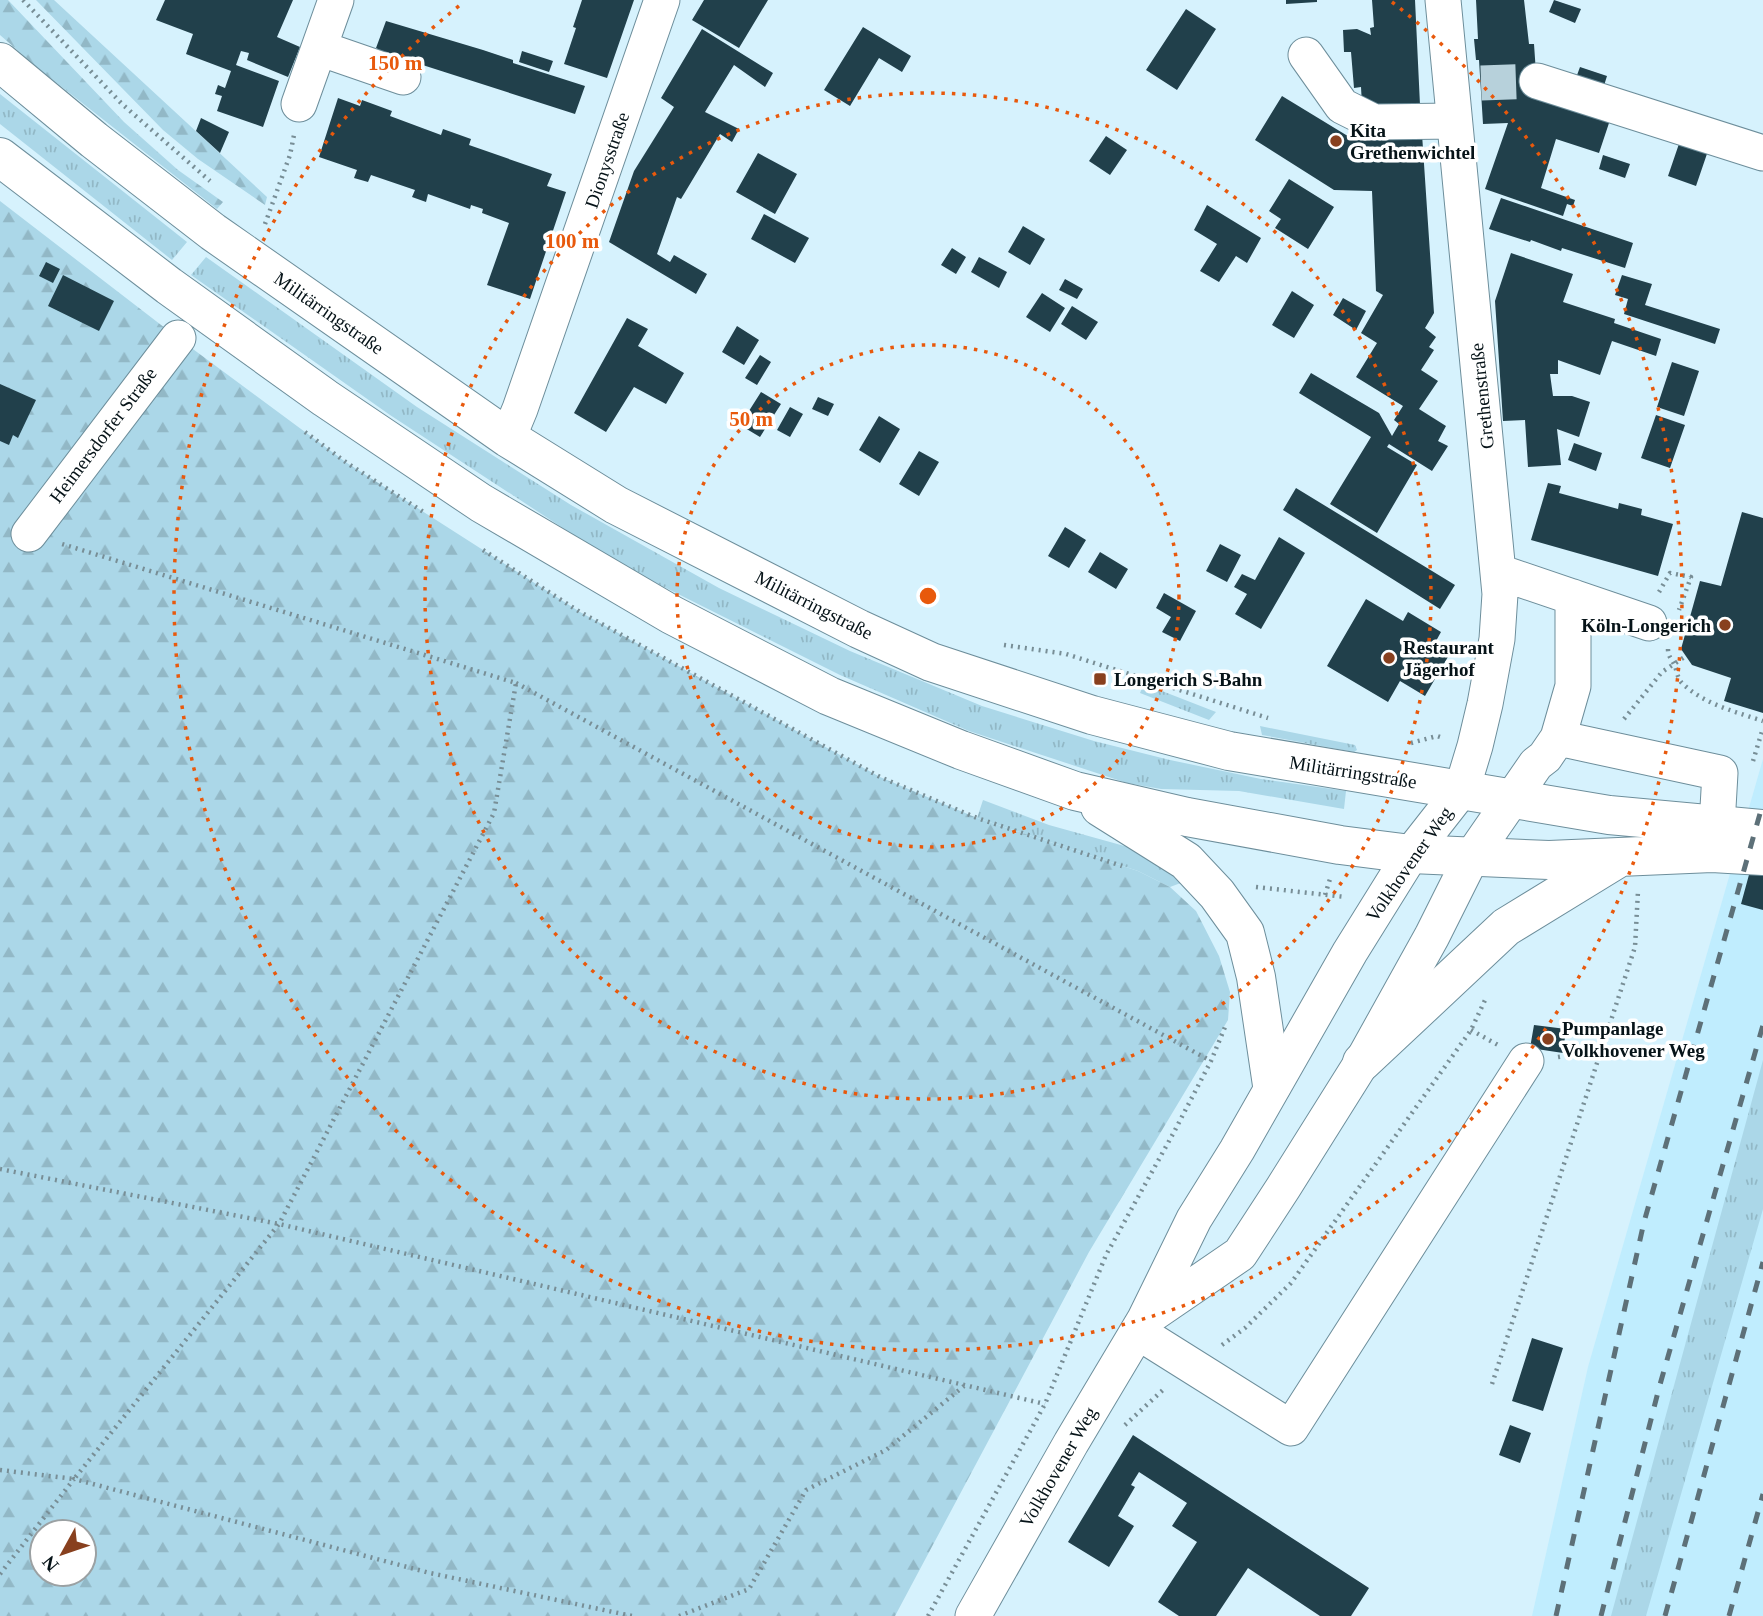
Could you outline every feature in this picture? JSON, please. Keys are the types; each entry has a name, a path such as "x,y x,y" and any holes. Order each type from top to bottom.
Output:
{"main road":[{"name":"Militärringstraße","path":"0,62 212,232 508,438 616,505 859,629 931,662 1092,715 1229,751 1609,815 1718,808 1763,829"},
{"path":"0,157 169,286 314,390 481,503 672,615 829,696 961,751 1075,791 1187,817 1340,845 1471,858 1549,860 1712,853 1763,856"},
{"path":"1075,791 1185,861 1217,894 1245,933 1256,977 1272,1085"},
{"path":"1362,1062 1506,928 1619,858"}],"street":[{"path":"299,104 336,0"},
{"name":"Dionysstraße","path":"508,438 662,0"},
{"name":"Grethenstraße","path":"1443,0 1466,84 1454,121 1499,572 1497,639 1475,746 1462,789"},
{"path":"319,48 402,77"},
{"path":"1306,55 1342,106 1374,122 1454,121"},
{"path":"1537,80 1763,153"},
{"name":"Heimersdorfer Straße","path":"29,534 178,338"},
{"path":"1499,572 1665,627"},
{"path":"1471,858 1536,764 1551,748 1573,686 1573,597"},
{"path":"1551,748 1609,750 1720,774 1718,808"},
{"name":"Volkhovener Weg","path":"973,1616 1070,1443 1142,1325 1194,1219 1237,1150 1350,952 1411,854 1462,789"},
{"name":"Volkhovener Weg","path":"1142,1325 1240,1254 1362,1062 1432,936 1471,858 1462,789"},
{"path":"1142,1325 1193,1366 1291,1428 1526,1062"}],"path":[{"path":"23,0 122,104 214,184"},
{"path":"265,224 290,155 299,104"},
{"path":"29,534 516,683 1211,1061"},
{"path":"1665,627 1691,578 1670,573 1660,590 1668,656 1680,682 1700,696 1727,709 1763,721"},
{"path":"992,644 1066,654 1269,718"},
{"path":"1609,750 1610,736 1662,672 1686,656"},
{"path":"0,1574 279,1224 494,814 516,683"},
{"path":"1755,754 1763,728"},
{"path":"1405,744 1437,736 1475,746"},
{"path":"1492,1384 1635,947 1638,890"},
{"path":"1119,1435 1126,1423 1149,1400 1245,1328 1291,1283 1471,1030 1491,987"},
{"path":"928,1616 1045,1404 1107,1255 1211,1061 1228,1020"},
{"path":"1526,1062 1601,1050"},
{"path":"0,1169 279,1224 1045,1404"},
{"path":"679,1616 748,1589 806,1490 886,1450 964,1386"},
{"path":"0,1470 74,1479 430,1573 632,1616"}],"shaded area":[{"path":"1763,759 1763,1616 1532,1616 1588,1367"}],"green space":[{"path":"0,0 8,0 124,122 178,170 223,202 217,209 39,69 0,35"},
{"path":"36,0 54,0 267,197 265,205 198,159 163,130"},
{"path":"0,94 187,242 172,260 0,124"},
{"path":"0,201 347,463 580,612 880,777 977,818 1138,871 1170,887 1196,911 1219,956 1230,992 1228,1020 1089,1252 895,1616 0,1616"},
{"path":"206,257 417,407 571,505 719,588 850,651 982,706 1094,741 1170,760 1261,779 1346,791 1344,809 1239,791 1161,789 1127,783 969,731 840,675 618,564 390,415 191,275"},
{"path":"1144,684 1216,712 1209,720 1140,693"},
{"path":"1260,726 1355,745 1357,750 1354,752 1262,735"},
{"path":"983,800 1049,825 1128,847 1149,856 1186,881 1170,887 1138,871 977,818"},
{"path":"1763,1060 1763,1209 1646,1616 1611,1616"}],"building":[{"path":"165,0 293,0 277,37 300,47 288,77 247,60 249,53 241,51 236,65 279,81 263,127 217,111 222,96 215,94 218,85 225,88 231,71 186,54 193,34 156,20"},
{"path":"582,0 634,0 607,78 564,64"},
{"path":"704,0 768,0 739,48 692,20"},
{"path":"1286,0 1317,0 1317,2 1286,4"},
{"path":"1372,0 1415,0 1420,105 1362,105 1361,87 1354,88 1351,52 1344,52 1343,30 1357,29 1371,35 1370,28 1374,27"},
{"path":"1476,0 1524,0 1529,44 1534,44 1536,73 1612,114 1599,153 1556,139 1541,188 1575,200 1573,206 1567,204 1563,216 1485,189 1508,123 1483,124 1479,60 1476,60 1474,39 1478,39"},
{"path":"1554,0 1581,9 1575,23 1549,12"},
{"path":"1186,9 1216,29 1177,90 1146,70"},
{"path":"386,21 483,50 513,60 513,63 585,86 575,114 382,52 376,48"},
{"path":"863,27 911,56 902,72 879,58 850,106 824,90"},
{"path":"702,29 773,73 765,87 734,65 705,112 739,129 732,142 720,134 681,199 677,197 657,254 670,262 674,255 707,274 696,294 609,242 634,171 674,107 661,98"},
{"path":"522,51 553,61 549,72 519,62"},
{"path":"1580,67 1607,76 1601,95 1573,86"},
{"path":"1282,96 1351,138 1422,134 1434,313 1425,328 1436,337 1429,347 1434,350 1421,370 1438,381 1419,409 1446,426 1438,441 1448,446 1432,471 1389,444 1387,447 1417,465 1377,533 1330,504 1371,437 1299,393 1311,373 1379,413 1392,436 1399,424 1394,420 1403,406 1356,377 1377,343 1361,333 1383,295 1376,291 1372,191 1334,190 1255,140"},
{"path":"338,98 360,106 362,100 392,111 390,116 441,135 443,129 471,139 469,145 552,174 547,186 566,192 530,299 487,285 509,223 482,213 483,209 471,205 470,209 428,194 426,202 412,197 415,190 371,175 368,182 354,178 357,170 319,157"},
{"path":"201,118 229,132 220,153 196,131"},
{"path":"1682,135 1710,145 1696,186 1668,176"},
{"path":"1106,136 1127,150 1110,175 1089,161"},
{"path":"758,153 797,174 775,214 736,192"},
{"path":"1603,155 1630,164 1625,178 1599,169"},
{"path":"1289,179 1334,207 1308,249 1275,228 1281,219 1269,211"},
{"path":"1501,198 1633,243 1625,268 1489,229"},
{"path":"1207,205 1261,238 1247,263 1236,256 1219,282 1200,271 1217,244 1194,230"},
{"path":"764,214 809,238 795,263 751,239"},
{"path":"1023,226 1045,239 1030,265 1008,252"},
{"path":"952,248 966,257 956,274 941,265"},
{"path":"1511,253 1573,274 1563,302 1615,319 1614,323 1661,339 1656,356 1612,341 1600,375 1558,360 1558,374 1550,374 1553,396 1572,396 1590,402 1579,437 1557,429 1561,465 1528,467 1525,420 1503,421 1495,301"},
{"path":"979,257 1007,272 999,288 971,272"},
{"path":"46,262 60,269 53,283 39,276"},
{"path":"63,275 114,301 99,331 48,306"},
{"path":"1622,275 1652,284 1645,305 1720,329 1715,344 1624,314 1628,299 1615,295"},
{"path":"1065,279 1083,289 1077,299 1059,290"},
{"path":"1292,291 1314,305 1294,338 1272,325"},
{"path":"1042,293 1065,308 1050,332 1026,317"},
{"path":"1343,298 1366,311 1356,330 1333,315"},
{"path":"1072,306 1098,322 1086,340 1061,324"},
{"path":"627,318 648,329 638,346 684,373 666,404 634,387 606,432 574,413"},
{"path":"737,326 759,340 744,365 722,352"},
{"path":"760,355 771,362 757,385 745,378"},
{"path":"1672,362 1699,371 1684,416 1657,407"},
{"path":"0,384 36,400 18,438 13,435 9,445 0,441"},
{"path":"761,392 781,404 760,437 740,425"},
{"path":"818,397 834,404 828,416 812,409"},
{"path":"790,407 803,414 790,437 777,430"},
{"path":"1656,415 1685,425 1670,468 1641,458"},
{"path":"879,416 900,429 880,463 859,450"},
{"path":"1574,443 1602,453 1596,471 1568,460"},
{"path":"919,451 939,462 919,496 899,484"},
{"path":"1548,483 1561,486 1559,493 1618,509 1619,503 1642,509 1641,515 1673,524 1658,576 1531,540"},
{"path":"1296,488 1455,585 1440,609 1283,510"},
{"name":"Köln-Longerich","path":"1742,512 1763,518 1763,713 1724,701 1731,678 1692,665 1681,649 1700,581 1721,586"},
{"path":"1065,527 1086,540 1069,568 1048,556"},
{"path":"1279,537 1305,553 1261,629 1235,614 1247,594 1234,587 1242,574 1255,580"},
{"path":"1220,544 1241,555 1227,582 1206,571"},
{"path":"1100,552 1128,569 1116,589 1088,572"},
{"path":"1164,593 1196,611 1180,641 1162,632 1171,617 1156,608"},
{"name":"Restaurant Jägerhof","path":"1366,599 1403,621 1408,612 1441,632 1436,641 1452,650 1425,696 1400,681 1388,702 1327,666"},
{"path":"1763,827 1763,910 1741,904"},
{"name":"Pumpanlage Volkhovener Weg","path":"1534,1025 1566,1029 1563,1053 1530,1048"},
{"path":"1532,1338 1563,1348 1543,1411 1512,1401"},
{"path":"1510,1425 1531,1433 1520,1463 1499,1455"},
{"path":"1133,1435 1369,1588 1351,1616 1320,1616 1248,1568 1216,1616 1179,1616 1158,1602 1197,1542 1172,1526 1187,1503 1139,1472 1131,1485 1135,1487 1118,1516 1134,1526 1109,1567 1068,1542"}],"tunnel":[{"path":"1481,83 1537,81"}],"railway":[{"path":"1556,1616 1644,1222 1763,803"},
{"path":"1601,1616 1659,1388 1763,1025"},
{"path":"1665,1616 1763,1262"},
{"path":"1729,1616 1763,1494"}],"place":[{"name":"Kita Grethenwichtel","path":"1336,141"},
{"name":"Köln-Longerich","path":"1725,625"},
{"name":"Restaurant Jägerhof","path":"1389,658"},
{"name":"Longerich S-Bahn","path":"1100,679"},
{"name":"Pumpanlage Volkhovener Weg","path":"1548,1039"}]}
